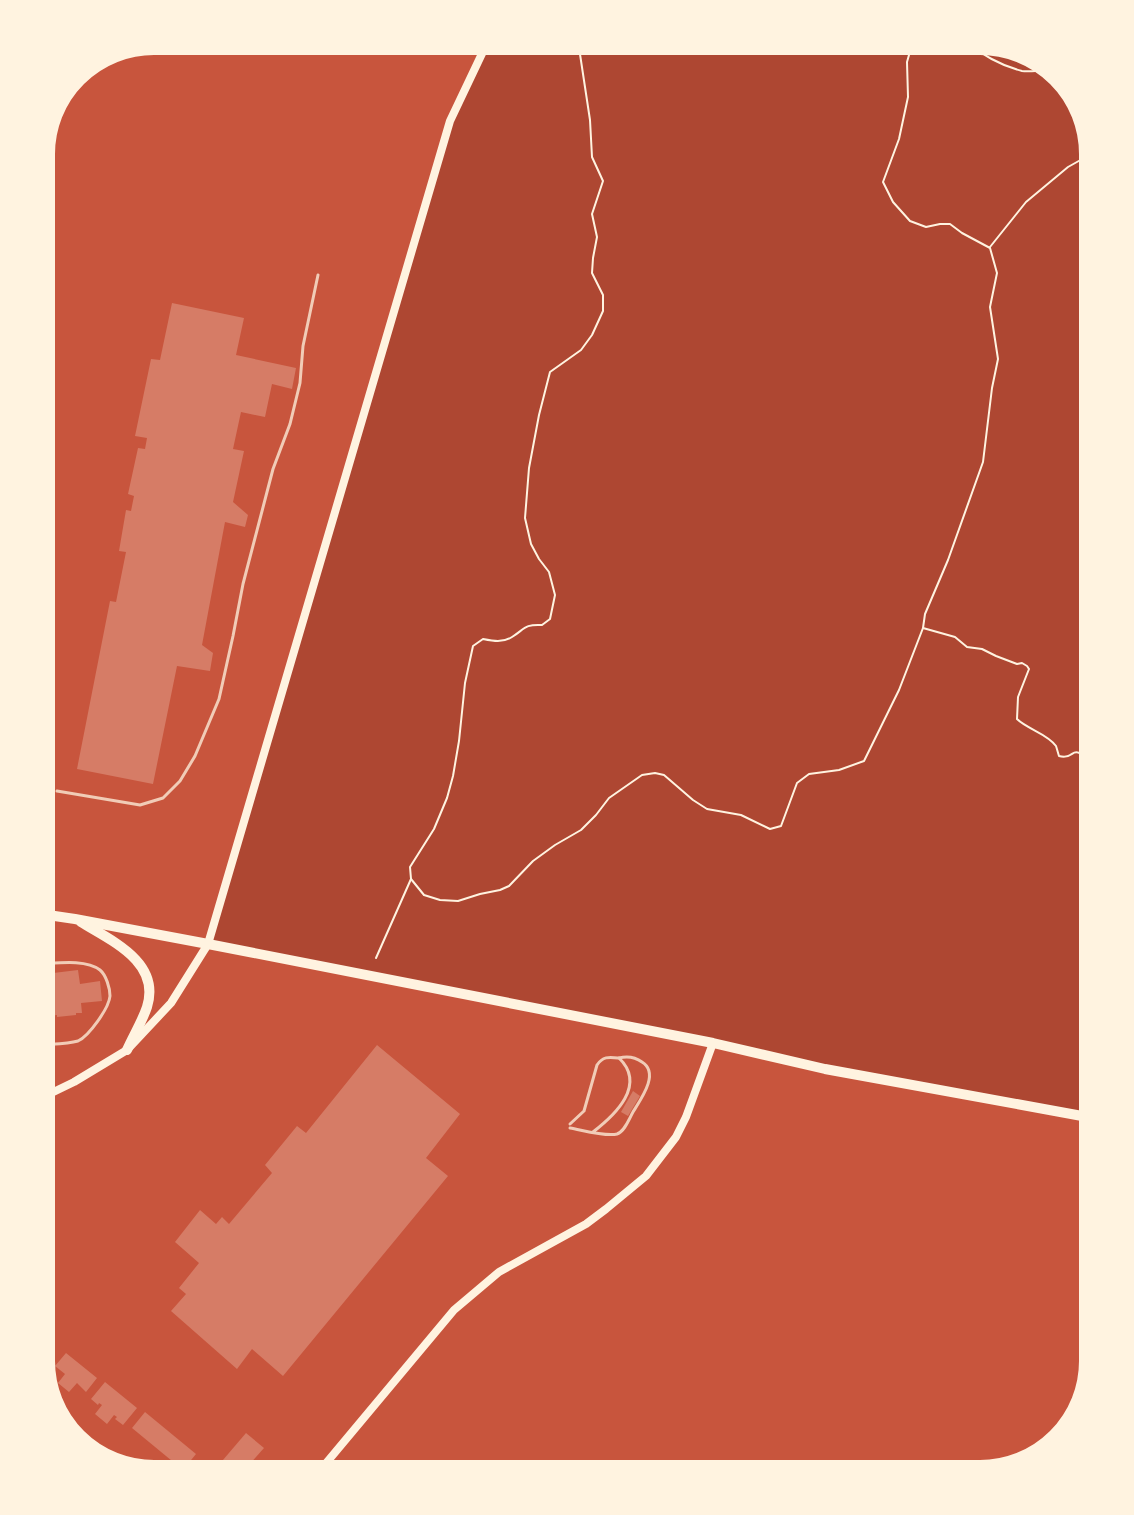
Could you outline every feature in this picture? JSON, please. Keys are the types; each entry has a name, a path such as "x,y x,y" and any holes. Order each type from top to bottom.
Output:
{"highway":[{"path":"51,915 713,1043 825,1069 1083,1116"},
{"path":"75,919 130,952 144,969 150,991 147,1007 127,1050"}],"main road":[{"path":"51,1093 74,1082 127,1050 171,1003 208,944 450,121 483,51"},
{"path":"325,1464 454,1310 499,1272 586,1224 646,1176 676,1137 687,1117 713,1043"}],"lane":[{"path":"57,791 140,805 163,798 180,781 195,756 219,699 243,584 273,469 290,424 300,383 303,346 318,275"},
{"path":"51,963 70,962 94,967 106,976 110,997 88,1035 77,1041 51,1044"},
{"path":"627,1056 645,1063 649,1078 646,1090 622,1131 611,1135 570,1126 584,1111 597,1065 608,1057 619,1058 627,1056"},
{"path":"593,1132 615,1113 628,1091 631,1080 630,1071 619,1058"}],"path":[{"path":"376,958 411,879 410,867 434,829 447,798 459,741 465,683 473,645 483,639 495,642 512,638 530,624 542,625 550,619 555,595 549,572 531,544 525,518 529,468 550,372 582,350 603,311 603,295 592,273 597,237 592,214 603,181 592,157 590,120 580,51"},
{"path":"411,879 424,895 440,900 458,901 509,886 533,861 581,830 609,798 642,775 655,773 664,775 707,809 741,815 770,829 781,826 797,783 809,774 838,770 864,761 899,690 983,462 998,359 990,307 997,273 990,248 950,224 926,226 909,221 892,202 883,182 899,139 908,97 907,62 910,51"},
{"path":"977,51 1004,65 1023,71 1041,72"},
{"path":"990,248 1026,202 1068,167 1083,159"},
{"path":"923,628 955,637 967,647 982,649 1027,666 1029,669 1018,697 1017,719 1039,732 1056,746 1059,756 1063,758 1074,752 1083,755"}],"shaded area":[{"path":"483,51 987,51 1007,55 1031,65 1048,77 1066,97 1078,121 1083,154 1083,1116 208,944 450,121"}],"building":[{"path":"172,303 244,318 236,355 296,368 292,389 272,384 265,417 241,412 233,449 244,451 233,502 248,515 245,527 225,522 202,645 213,653 210,671 177,666 153,784 77,769 110,601 116,602 126,552 119,551 126,510 131,511 134,496 128,494 138,448 145,449 147,438 135,436 151,359 160,360"},
{"path":"78,970 80,984 100,981 102,1001 81,1003 82,1013 76,1013 76,1015 51,1016 51,973"},
{"path":"377,1045 460,1114 426,1158 448,1176 283,1376 252,1349 237,1369 171,1311 186,1294 179,1288 199,1263 175,1242 200,1210 216,1224 222,1217 229,1224 272,1173 265,1165 297,1126 306,1133"},
{"path":"633,1091 640,1096 628,1116 621,1112"},
{"path":"66,1353 97,1378 86,1392 77,1383 69,1392 58,1383 65,1374 55,1366"},
{"path":"105,1382 137,1408 123,1425 115,1419 117,1417 114,1415 107,1424 95,1414 102,1405 99,1403 98,1405 91,1399"},
{"path":"145,1412 196,1454 188,1464 176,1464 132,1428"},
{"path":"246,1433 264,1448 250,1464 220,1464"}]}
